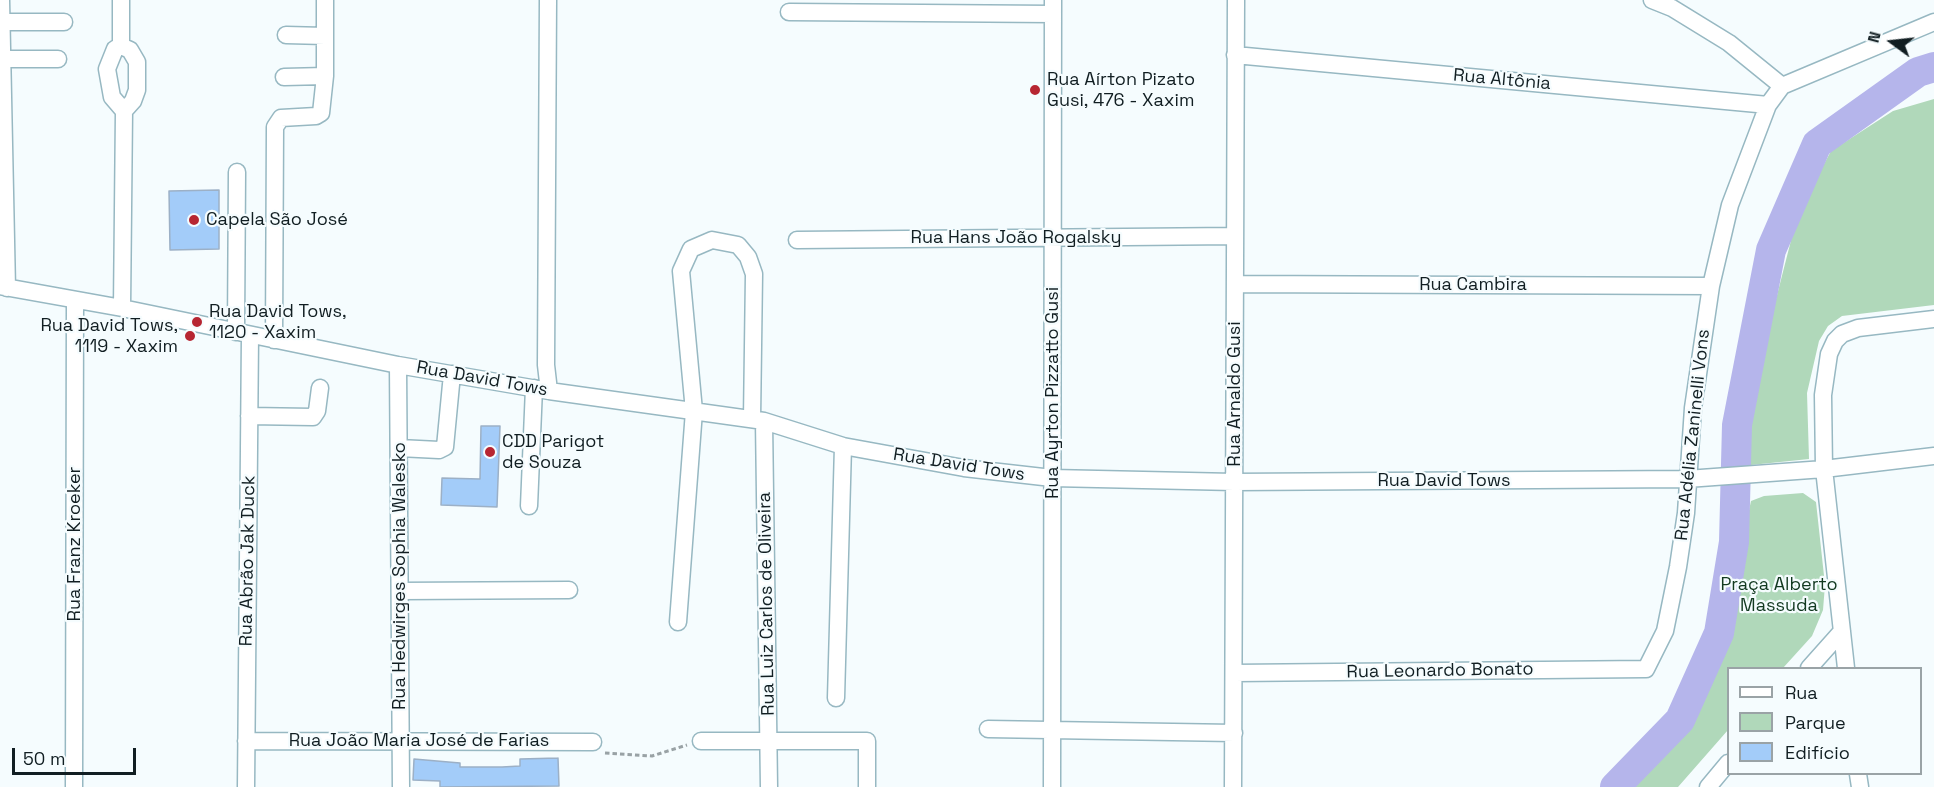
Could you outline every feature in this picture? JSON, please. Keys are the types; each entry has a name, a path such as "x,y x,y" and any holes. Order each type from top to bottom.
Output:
{"street":[{"path":"1,0 4,287"},
{"path":"121,0 121,46"},
{"path":"274,340 275,127 282,118 319,115 325,76 325,0"},
{"path":"529,506 546,365 548,0"},
{"name":"Rua Arnaldo Gusi","path":"1233,787 1236,0"},
{"path":"1652,0 1672,8 1729,43 1782,86 1934,22"},
{"path":"789,12 1053,7"},
{"name":"Rua Ayrton Pizzatto Gusi","path":"1052,787 1053,7"},
{"path":"2,22 64,22"},
{"path":"286,35 325,36"},
{"path":"122,308 124,111 133,101 137,90 137,63 130,50 121,46 114,49 107,69 112,98 124,111"},
{"name":"Rua Altônia","path":"1236,55 1768,105"},
{"path":"3,59 58,59"},
{"path":"284,77 325,76"},
{"name":"Rua Adélia Zaninelli Vons","path":"1646,669 1665,631 1686,513 1693,408 1711,286 1730,205 1768,105 1782,86"},
{"name":"Rua Abrão Jak Duck","path":"237,172 243,333 249,416 246,787"},
{"name":"Rua Hans João Rogalsky","path":"797,240 1235,236"},
{"name":"Rua Luiz Carlos de Oliveira","path":"694,411 681,271 691,249 712,240 738,245 748,257 754,274 769,787"},
{"name":"Rua Cambira","path":"1235,284 1711,286"},
{"name":"Rua David Tows","path":"4,287 122,308 398,365 542,389 758,420 843,446 964,468 1053,478 1234,482 1687,479 1824,469 1934,456"},
{"name":"Rua Franz Kroeker","path":"74,787 75,300"},
{"path":"1846,667 1824,469 1823,395 1829,354 1835,341 1842,334 1858,328 1934,319"},
{"name":"Rua Hedwirges Sophia Walesko","path":"398,365 401,787"},
{"path":"399,448 439,450 445,447 452,374"},
{"path":"249,416 313,417 317,411 320,388"},
{"path":"678,622 694,411"},
{"path":"836,698 843,446"},
{"path":"400,591 569,590"},
{"path":"1811,667 1842,631"},
{"name":"Rua Leonardo Bonato","path":"1234,674 1646,669"},
{"path":"988,729 1234,733"},
{"name":"Rua João Maria José de Farias","path":"246,741 593,741"},
{"path":"701,741 867,741 867,787"},
{"path":"1708,787 1726,766"},
{"path":"1725,787 1726,766"}],"path":[{"path":"593,741 607,754 652,756 701,741"}],"green space":[{"path":"1934,99 1934,305 1842,316 1828,326 1819,341 1807,393 1809,459 1751,465 1750,422 1774,307 1798,213 1831,151 1893,111"},
{"name":"Praça Alberto Massuda","path":"1803,493 1816,502 1825,585 1823,610 1812,636 1784,667 1727,667 1727,731 1678,787 1625,787 1678,734 1715,670 1726,644 1737,567 1751,501 1764,496"}],"building":[{"name":"Capela São José","path":"219,190 219,249 170,250 169,191"},
{"name":"CDD Parigot de Souza","path":"481,426 500,426 497,507 441,505 442,478 480,479"},
{"path":"558,758 559,786 440,787 440,781 413,780 414,759 460,763 460,767 502,767 520,766 520,759"}],"waterway":[{"path":"1615,787 1680,720 1719,633 1734,542 1737,425 1771,250 1817,144 1918,72 1934,67"}],"place":[{"name":"Rua Aírton Pizato Gusi, 476 - Xaxim","path":"1035,90"},
{"name":"Capela São José","path":"194,220"},
{"name":"Rua David Tows, 1120 - Xaxim","path":"197,322"},
{"name":"Rua David Tows, 1119 - Xaxim","path":"190,336"},
{"name":"CDD Parigot de Souza","path":"490,452"}]}
